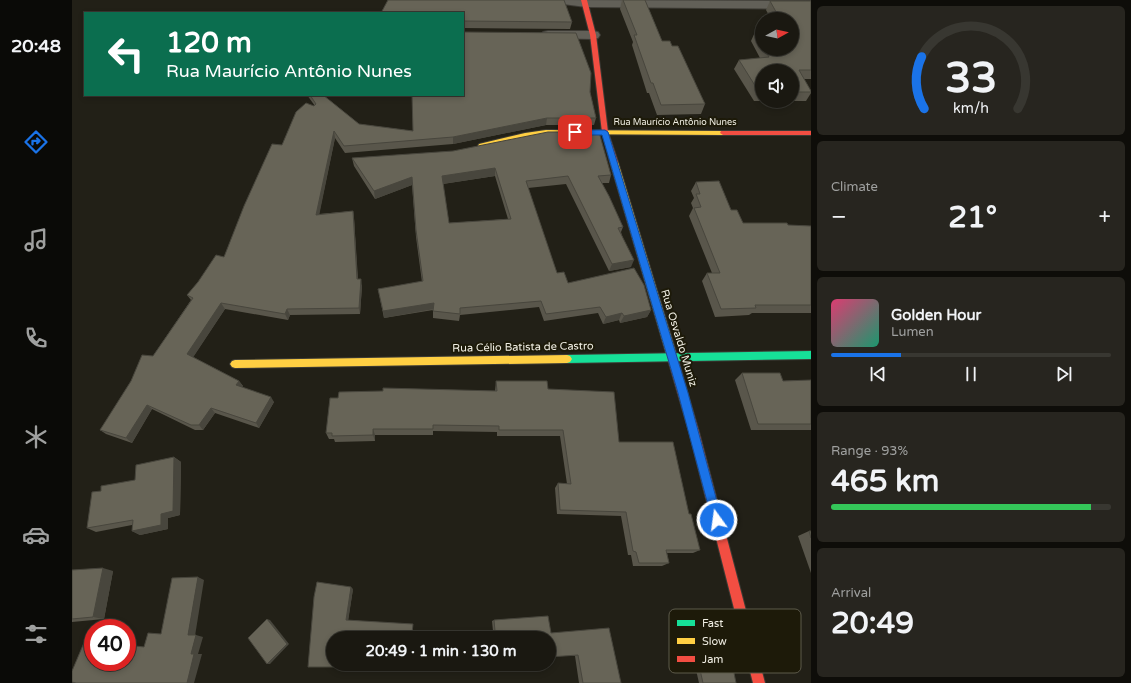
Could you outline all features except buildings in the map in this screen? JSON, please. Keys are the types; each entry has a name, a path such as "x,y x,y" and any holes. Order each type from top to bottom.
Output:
{"street":[{"path":"560,0 585,2 811,5"},
{"name":"Rua Osvaldo Muniz","path":"585,2 593,35 605,132 694,432 739,609"},
{"path":"532,35 593,35"},
{"name":"Rua Maurício Antônio Nunes","path":"472,148 525,135 546,132 811,133"},
{"name":"Rua Célio Batista de Castro","path":"235,364 811,355"},
{"name":"Rua Osvaldo Muniz","path":"755,673 758,683"}],"traffic: fast":[{"path":"567,359 811,355"}],"traffic: slow":[{"path":"482,146 525,135 546,132 723,133"},
{"path":"614,162 671,353"},
{"path":"235,364 567,359"}],"traffic: jam":[{"path":"584,0 593,35 605,132 614,162"},
{"path":"723,133 811,133"},
{"path":"671,353 694,432 740,609"},
{"path":"756,673 759,683"}],"route":[{"path":"575,132 605,132 683,393 717,520"}]}
